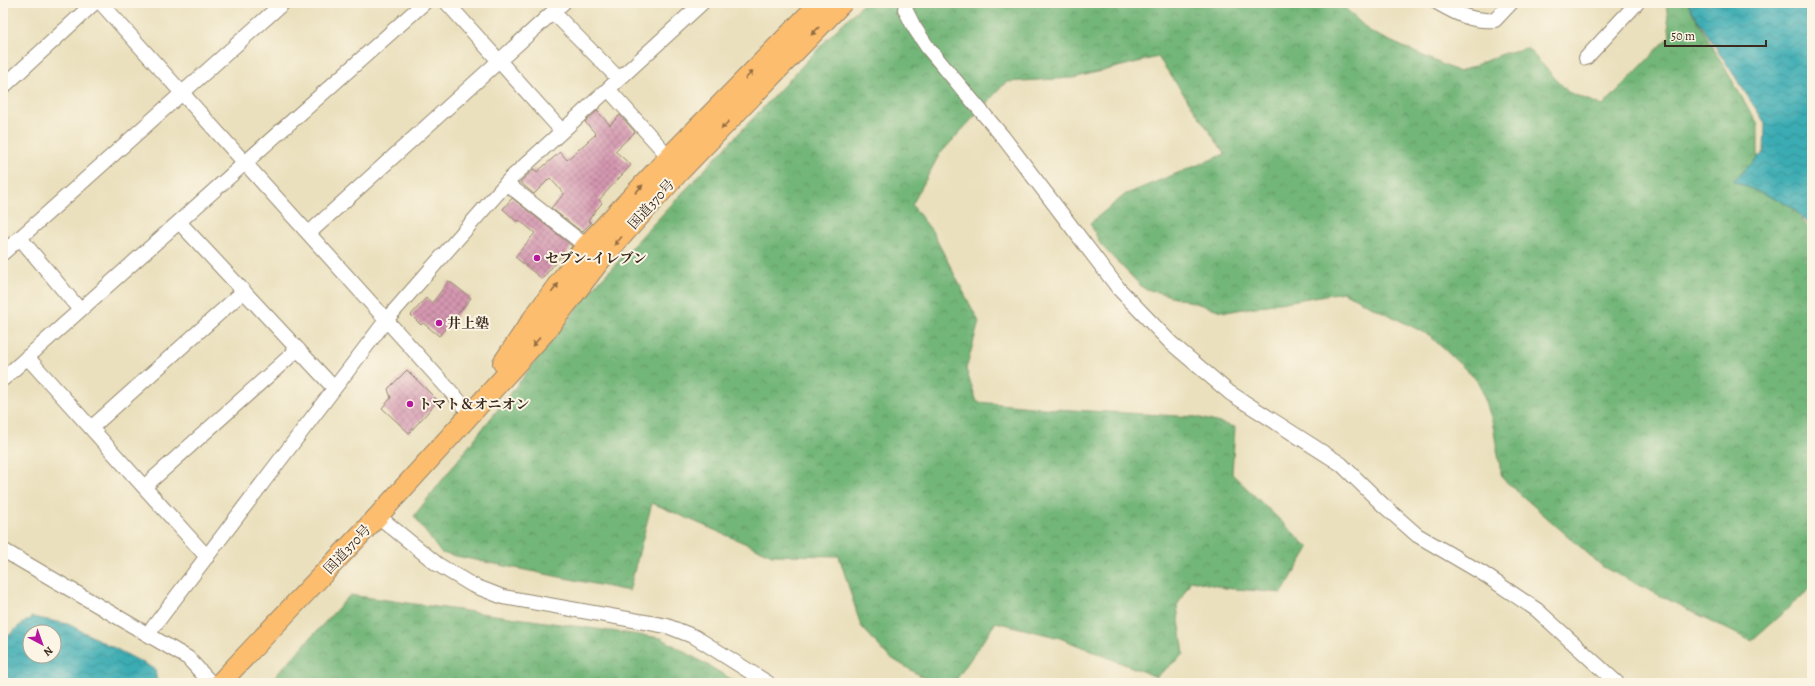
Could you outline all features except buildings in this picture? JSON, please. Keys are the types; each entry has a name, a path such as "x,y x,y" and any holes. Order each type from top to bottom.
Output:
{"highway":[{"name":"国道370号","path":"470,413 532,320 586,246 669,157 820,3"},
{"name":"国道370号","path":"220,683 378,516 545,332 602,258 681,170 842,3"}],"street":[{"path":"3,87 94,3"},
{"path":"101,3 470,413"},
{"path":"3,253 283,3"},
{"path":"3,379 424,3"},
{"path":"447,3 562,131"},
{"path":"148,634 387,319 506,183 702,3"},
{"path":"906,3 905,9 914,27 928,48 1003,137 1119,288 1172,343 1230,393 1341,464 1382,505 1417,535 1482,572 1537,610 1617,683"},
{"path":"1438,3 1456,14 1482,22 1495,20 1511,3"},
{"path":"1586,58 1637,3"},
{"path":"309,233 558,8 619,79"},
{"path":"608,89 669,157"},
{"path":"506,183 586,246"},
{"path":"179,222 334,388"},
{"path":"20,238 80,310"},
{"path":"91,428 244,291"},
{"path":"144,487 298,349"},
{"path":"27,357 207,557"},
{"path":"378,516 437,564 472,585 503,597 666,626 695,637 768,683"},
{"path":"3,550 188,658 211,683"}],"green space":[{"path":"864,3 1340,3 1370,32 1459,72 1505,53 1527,48 1568,92 1603,106 1670,36 1666,3 1689,3 1689,6 1758,125 1758,158 1733,181 1789,205 1812,230 1812,587 1751,641 1603,567 1502,478 1492,420 1479,382 1429,335 1343,292 1226,312 1143,288 1101,245 1090,223 1126,194 1225,154 1158,57 1073,78 1006,82 939,155 912,205 932,231 979,322 966,369 977,402 1054,409 1197,417 1235,427 1232,474 1309,548 1282,593 1225,588 1191,580 1177,606 1184,654 1156,677 1060,638 996,622 954,683 932,683 888,656 861,626 839,556 772,555 652,503 629,591 441,553 414,516 594,287 835,31"},
{"path":"350,595 661,638 738,683 269,683"}],"water":[{"path":"1689,3 1812,3 1812,226 1789,205 1733,181 1764,152 1765,123 1689,6"},
{"path":"32,617 68,624 155,669 157,683 3,683 3,641 19,626"}],"place":[{"name":"セブン-イレブン","path":"537,258"},
{"name":"井上塾","path":"439,323"},
{"name":"トマト＆オニオン","path":"410,404"}]}
